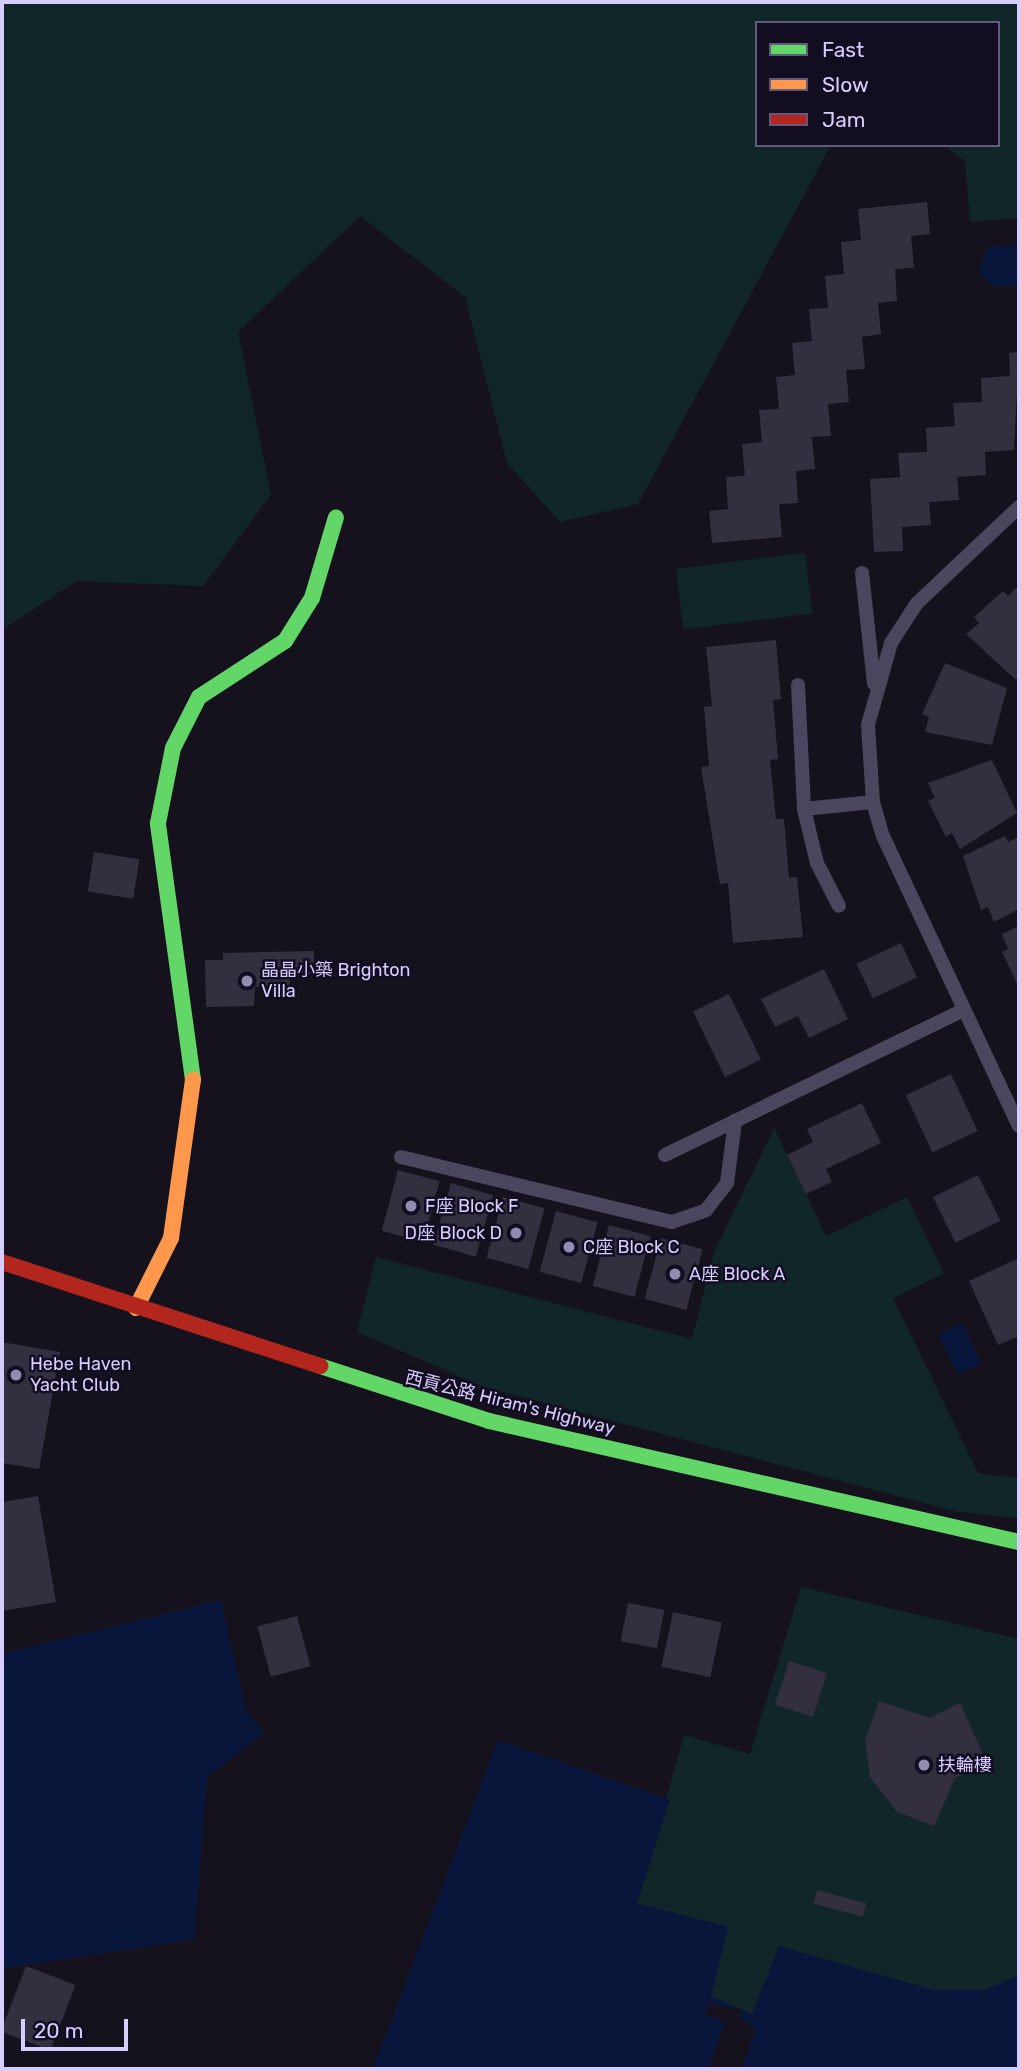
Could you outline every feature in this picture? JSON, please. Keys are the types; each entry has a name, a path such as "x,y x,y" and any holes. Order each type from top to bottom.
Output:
{"main road":[{"path":"136,1307 171,1238 195,1094 158,823 173,748 200,697 285,641 312,598 336,517"},
{"name":"西貢公路 Hiram's Highway","path":"2,1262 489,1422 1019,1542"}],"lane":[{"path":"1019,507 917,603 891,643 874,687 868,725 873,802 883,836 1019,1126"},
{"path":"862,573 874,687"},
{"path":"798,685 804,808 817,863 839,906"},
{"path":"804,808 873,802"},
{"path":"664,1155 964,1010"},
{"path":"401,1157 672,1222 706,1210 723,1190 733,1165 735,1121"}],"green space":[{"path":"2,2 1019,2 1019,218 970,222 965,161 946,147 1000,147 1000,21 755,21 755,147 830,147 638,504 560,522 507,463 465,297 360,216 238,332 271,495 203,586 77,581 2,630"},
{"path":"805,553 812,614 683,629 676,569"},
{"path":"774,1128 826,1236 907,1197 944,1273 893,1298 978,1473 1019,1478 1019,1518 958,1512 484,1387 357,1332 376,1257 692,1339 714,1252"},
{"path":"801,1587 1019,1639 1019,2069 752,2014 740,2017 711,1996 637,1903 684,1735 750,1754"}],"water":[{"path":"1019,245 1019,285 993,287 979,272 983,257 990,247"},
{"path":"962,1323 981,1364 957,1375 938,1334"},
{"path":"221,1600 245,1708 264,1733 207,1777 194,1939 2,1969 2,1654"},
{"path":"498,1740 670,1800 637,1903 728,1927 711,1996 752,2014 779,1946 934,1990 984,1990 1019,1975 1019,2069 373,2069"}],"pier":[{"path":"709,2003 742,2010 740,2018 756,2029 742,2069 708,2069 725,2022 704,2014"}],"building":[{"path":"927,202 930,234 911,236 914,268 895,269 897,301 878,303 881,334 862,337 865,369 846,370 849,402 828,404 831,436 812,437 815,469 796,471 798,503 779,504 782,537 712,543 709,511 728,509 726,477 745,476 742,444 762,442 759,410 779,409 776,377 795,375 792,343 812,341 809,309 828,308 825,276 844,274 841,242 861,240 858,209"},
{"path":"1019,352 1014,450 985,452 986,475 957,477 959,500 929,502 931,525 902,527 903,551 874,552 870,479 900,477 898,453 927,452 926,428 955,426 953,403 982,402 981,378 1010,376 1009,353"},
{"path":"1019,585 1019,677 1016,680 966,634 979,623 974,617 1003,591 1008,596"},
{"path":"776,640 781,699 773,700 778,759 770,760 776,819 784,819 789,878 797,877 803,937 733,943 728,883 720,884 701,767 709,766 704,707 712,706 706,647"},
{"path":"945,663 1007,688 992,745 925,732 929,717 922,714"},
{"path":"992,760 1017,813 960,849 952,833 946,837 928,801 935,798 928,783"},
{"path":"1005,836 1008,842 1019,837 1019,909 994,922 988,907 981,910 963,856"},
{"path":"94,852 139,859 133,899 88,892"},
{"path":"1019,926 1019,988 1002,952 1008,949 1002,934"},
{"path":"901,943 917,977 873,998 857,964"},
{"name":"晶晶小築 Brighton Villa","path":"314,951 314,974 290,975 290,987 255,987 254,1006 206,1007 205,960 223,960 223,953"},
{"path":"824,969 848,1019 809,1038 798,1016 775,1027 761,999"},
{"path":"729,994 761,1060 725,1077 693,1012"},
{"path":"951,1074 978,1131 932,1152 906,1095"},
{"path":"862,1103 881,1143 826,1169 832,1182 806,1194 787,1155 813,1142 807,1129"},
{"name":"F座 Block F","path":"398,1170 440,1181 423,1242 382,1231"},
{"path":"978,1175 1000,1221 955,1243 933,1197"},
{"path":"451,1183 493,1195 476,1257 433,1245"},
{"name":"D座 Block D","path":"503,1197 545,1208 528,1269 487,1258"},
{"name":"C座 Block C","path":"556,1211 598,1222 581,1283 540,1272"},
{"path":"609,1225 651,1236 634,1297 593,1286"},
{"name":"A座 Block A","path":"661,1238 703,1249 686,1310 645,1299"},
{"path":"1019,1258 1019,1336 998,1345 969,1281"},
{"path":"2,1342 60,1352 39,1469 2,1463"},
{"path":"38,1496 56,1602 2,1611 2,1502"},
{"path":"628,1603 664,1610 657,1648 621,1641"},
{"path":"673,1612 722,1622 710,1677 661,1667"},
{"path":"297,1616 310,1666 271,1677 257,1627"},
{"path":"789,1661 827,1673 813,1717 775,1705"},
{"name":"扶輪樓","path":"879,1701 930,1718 960,1703 987,1763 955,1778 934,1826 897,1812 870,1777 865,1740"},
{"path":"817,1890 866,1903 863,1917 813,1904"},
{"path":"26,1966 75,1985 50,2050 2,2032"}],"traffic: fast":[{"path":"193,1080 158,823 173,748 199,697 285,641 312,598 336,517"},
{"path":"320,1366 489,1421 1019,1542"}],"traffic: slow":[{"path":"136,1308 171,1238 193,1080"}],"traffic: jam":[{"path":"2,1262 320,1366"}],"place":[{"name":"晶晶小築 Brighton Villa","path":"247,981"},
{"name":"F座 Block F","path":"411,1206"},
{"name":"D座 Block D","path":"516,1233"},
{"name":"C座 Block C","path":"569,1247"},
{"name":"A座 Block A","path":"675,1274"},
{"name":"Hebe Haven Yacht Club","path":"16,1375"},
{"name":"扶輪樓","path":"924,1765"}]}
